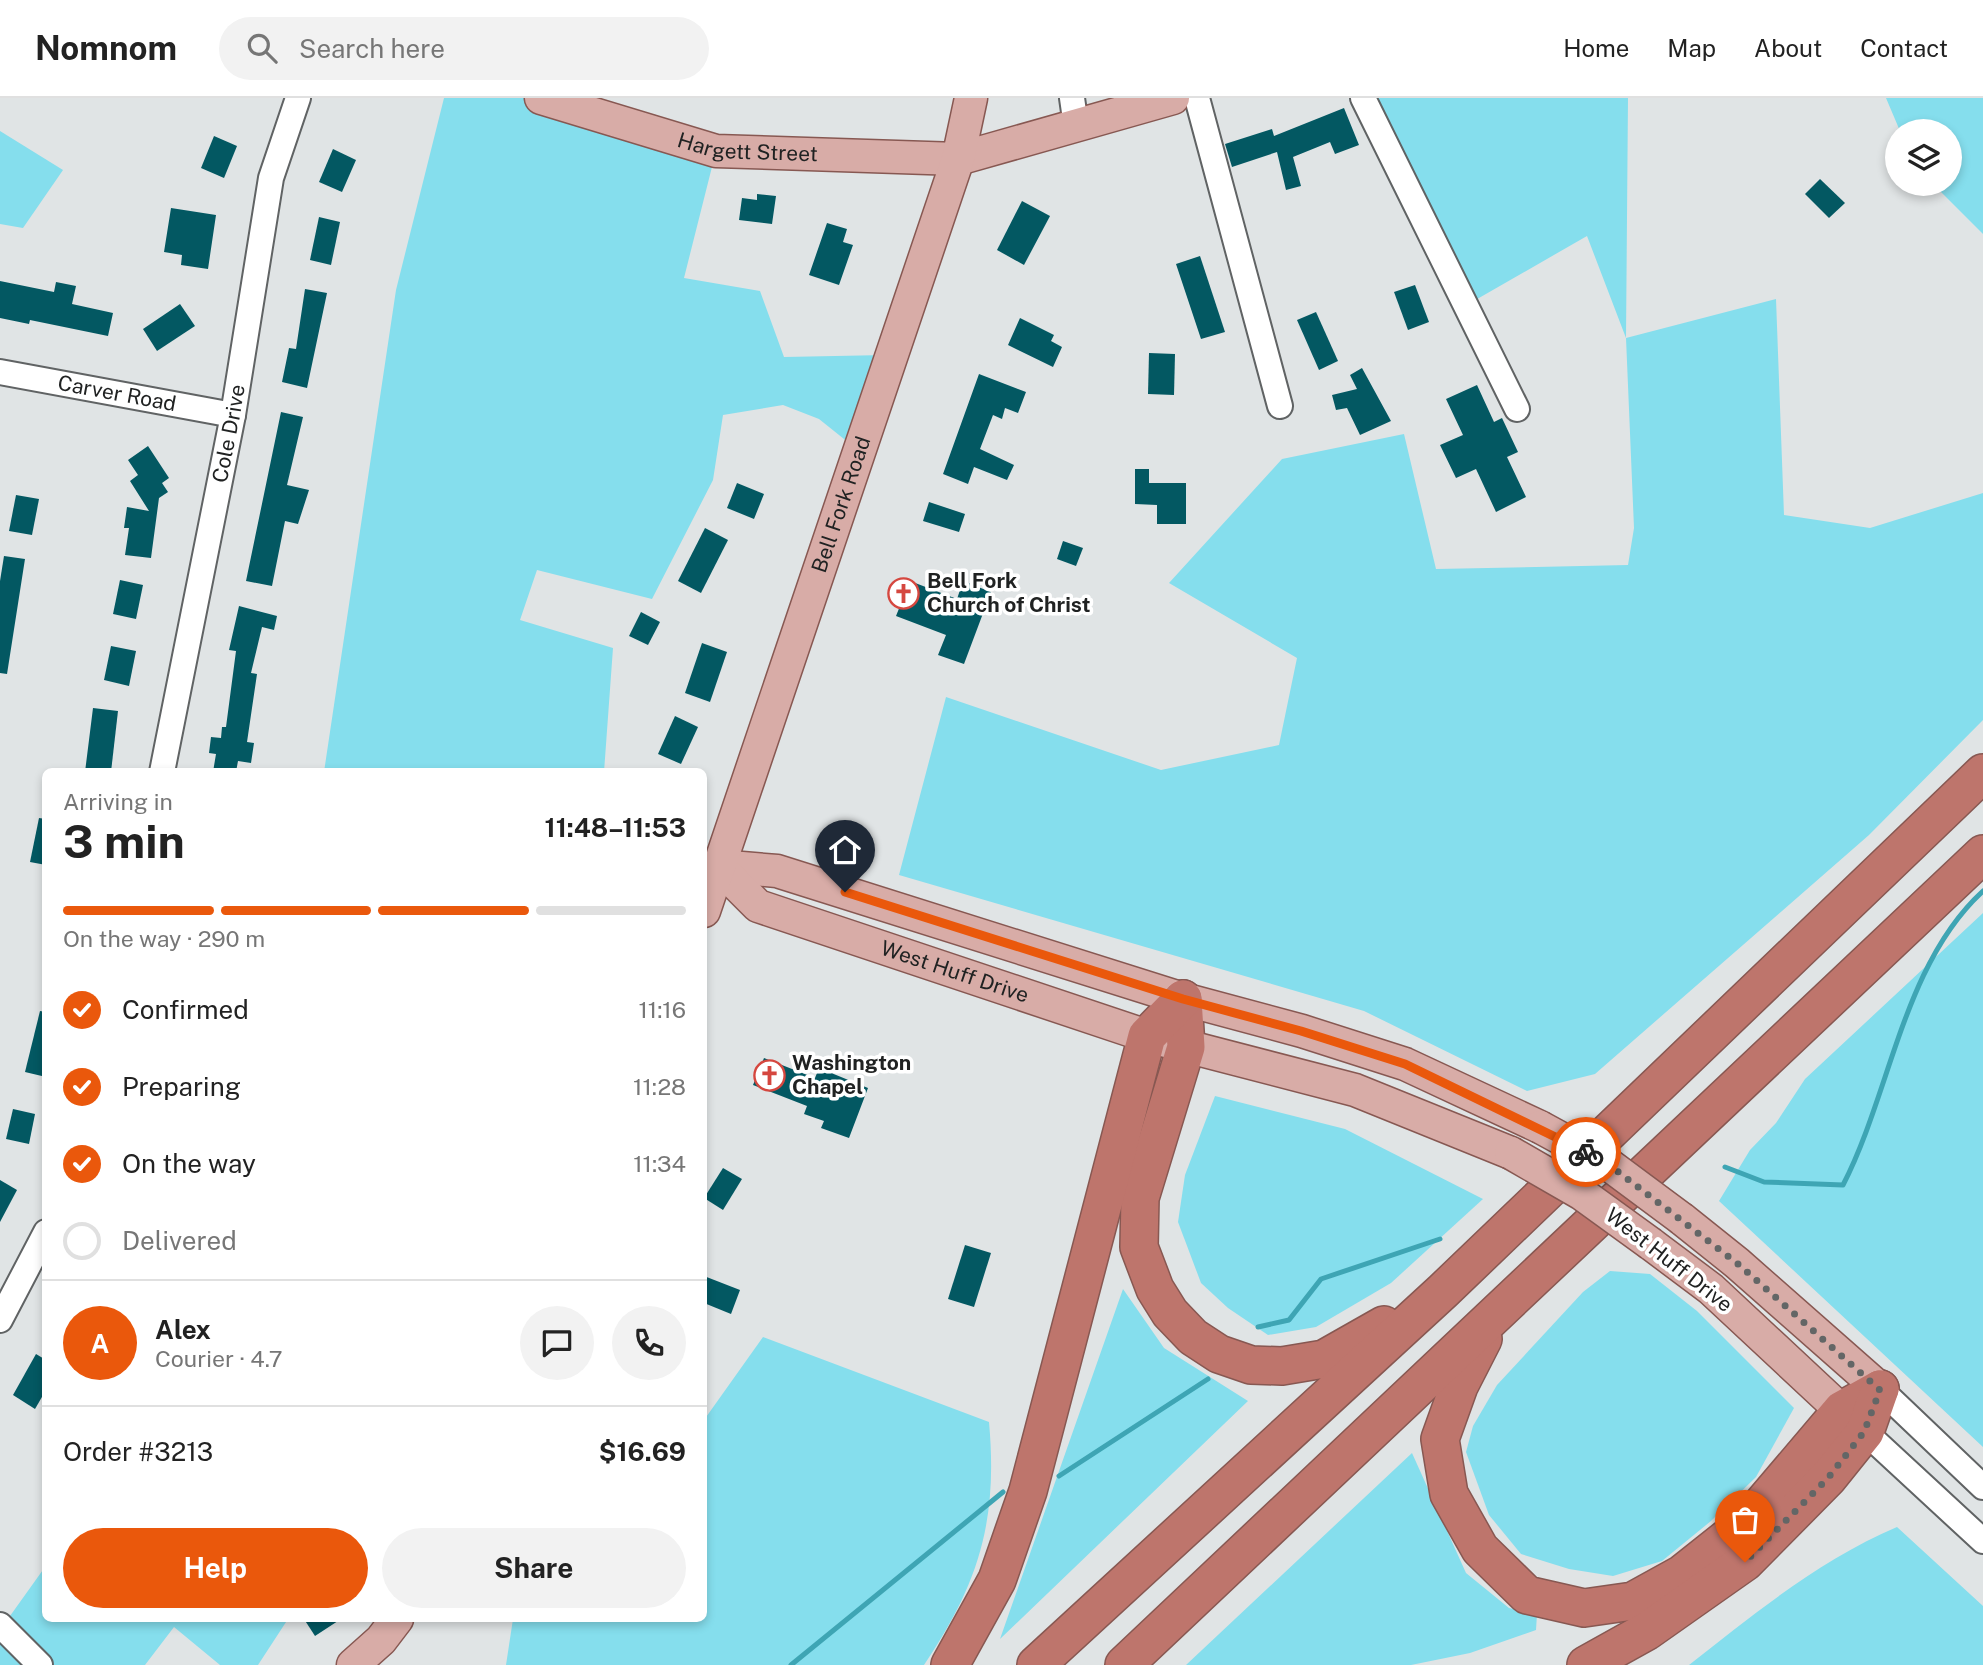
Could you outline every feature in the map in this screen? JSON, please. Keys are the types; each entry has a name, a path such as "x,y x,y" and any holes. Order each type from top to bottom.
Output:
{"highway":[{"path":"1036,1665 1443,1291 1983,773"},
{"path":"1124,1665 1983,853"},
{"path":"1183,999 1186,1047 1140,1199 1139,1247 1155,1289 1170,1313 1193,1337 1219,1354 1251,1365 1282,1366 1324,1359 1443,1291"},
{"path":"950,1665 997,1580 1028,1491 1147,1036 1183,999"},
{"path":"1497,1312 1459,1385 1440,1438 1449,1494 1480,1549 1527,1595 1584,1608 1633,1601 1682,1574 1746,1522 1853,1421 1880,1390"},
{"path":"1586,1665 1647,1631 1745,1562 1828,1478 1853,1421"}],"main road":[{"name":"Hargett Street","path":"541,98 716,151 958,159 1074,112 1173,98"},
{"name":"Bell Fork Road","path":"707,901 958,159 971,98"},
{"name":"West Huff Drive","path":"718,866 777,871 1183,999 1301,1031 1405,1064 1540,1128 1608,1164 1737,1263 1880,1390"},
{"name":"West Huff Drive","path":"718,866 758,906 1147,1036 1355,1090 1511,1153 1582,1194 1711,1289 1853,1421"},
{"path":"353,1665 381,1640 395,1622"}],"street":[{"name":"Cole Drive","path":"163,768 233,415 271,178 298,98"},
{"path":"1197,98 1280,407"},
{"path":"1368,103 1517,409"},
{"name":"Carver Road","path":"0,372 233,415"},
{"path":"0,1320 42,1240"},
{"name":"West Huff Drive","path":"1880,1390 1983,1487"},
{"name":"West Huff Drive","path":"1853,1421 1983,1541"},
{"path":"0,1625 40,1665"}],"shaded area":[{"path":"444,98 545,98 716,151 684,278 760,291 784,357 886,355 859,451 819,419 783,405 723,415 713,480 652,599 537,570 520,620 613,648 604,768 325,768 396,290"},
{"path":"1370,98 1628,98 1626,338 1587,236 1465,306"},
{"path":"1886,98 1983,98 1983,234 1945,196 1962,196 1962,119 1895,119"},
{"path":"0,131 63,170 23,228 0,224"},
{"path":"1776,299 1784,515 1870,528 1983,493 1983,720 1869,835 1595,1074 1527,1091 1364,1011 899,875 946,697 1161,770 1279,745 1297,658 1169,583 1282,459 1404,434 1436,569 1628,565 1634,528 1626,338"},
{"path":"1983,913 1983,1447 1719,1201 1750,1150 1776,1123 1805,1079"},
{"path":"1215,1096 1345,1129 1483,1199 1391,1283 1316,1327 1268,1335 1228,1308 1201,1283 1178,1222 1185,1175"},
{"path":"1610,1271 1650,1274 1697,1311 1794,1408 1756,1477 1711,1521 1662,1561 1613,1576 1569,1569 1521,1554 1489,1515 1466,1452 1473,1426 1497,1385 1583,1292"},
{"path":"1123,1289 1164,1348 1248,1401 1000,1639"},
{"path":"763,1337 989,1422 990,1490 987,1521 980,1550 959,1606 924,1665 506,1665 513,1622 707,1622 707,1416"},
{"path":"1412,1453 1466,1573 1509,1608 1537,1614 1536,1630 1470,1653 1411,1665 1186,1665"},
{"path":"1897,1527 1983,1606 1983,1665 1689,1665 1763,1607 1815,1571"},
{"path":"42,1571 42,1622 286,1622 258,1665 220,1665 174,1627 145,1665 0,1665 0,1630"}],"building":[{"path":"1344,108 1359,145 1335,154 1330,142 1293,157 1301,186 1286,190 1277,152 1232,167 1225,144 1272,129 1274,136"},
{"path":"214,136 237,146 224,178 201,168"},
{"path":"333,149 356,160 342,192 319,182"},
{"path":"1820,179 1845,203 1829,218 1805,194"},
{"path":"757,194 776,196 772,224 739,220 742,198 757,200"},
{"path":"1022,201 1050,216 1024,265 997,250"},
{"path":"171,208 216,215 208,269 181,265 182,255 164,252"},
{"path":"319,217 340,222 331,265 310,260"},
{"path":"827,223 847,229 843,242 853,245 839,285 809,275"},
{"path":"1200,256 1225,332 1201,339 1176,264"},
{"path":"0,281 54,292 56,282 76,286 72,304 113,313 108,336 30,320 29,324 0,318"},
{"path":"1415,285 1429,322 1408,330 1394,292"},
{"path":"305,289 327,293 307,388 282,382 289,348 296,349"},
{"path":"180,304 195,326 157,351 143,329"},
{"path":"1316,312 1338,361 1319,370 1297,320"},
{"path":"1020,318 1054,335 1051,341 1062,347 1053,367 1008,345"},
{"path":"1149,353 1175,354 1174,395 1148,394"},
{"path":"1362,368 1391,421 1360,435 1347,408 1336,410 1332,395 1357,389 1350,375"},
{"path":"979,374 1026,392 1018,413 1005,408 1002,419 993,415 980,449 1014,465 1007,480 974,467 968,484 943,474"},
{"path":"1477,385 1494,422 1502,418 1518,452 1507,457 1526,497 1496,512 1476,469 1456,478 1440,445 1463,435 1446,399"},
{"path":"281,412 303,417 287,485 309,490 298,524 285,521 272,586 246,581"},
{"path":"148,446 169,478 162,483 168,492 159,498 151,558 125,555 129,528 124,528 127,507 149,511 130,481 138,475 128,460"},
{"path":"1135,469 1149,469 1149,483 1186,483 1186,524 1157,524 1157,505 1135,504"},
{"path":"737,483 764,494 754,519 727,508"},
{"path":"16,495 39,499 32,535 9,531"},
{"path":"929,502 965,514 959,532 923,521"},
{"path":"705,528 728,540 701,593 678,581"},
{"path":"1063,541 1083,548 1076,566 1057,559"},
{"path":"4,556 25,559 7,674 0,673 0,581"},
{"path":"120,580 143,585 136,619 113,614"},
{"path":"910,581 957,599 963,581 991,592 964,664 938,655 946,635 896,616"},
{"path":"239,606 277,616 274,630 262,627 251,673 257,674 247,742 254,743 251,763 238,761 237,768 214,768 216,754 209,753 211,737 221,738 222,727 226,727 236,651 229,650"},
{"path":"641,612 660,622 648,645 629,636"},
{"path":"702,643 727,652 710,702 685,693"},
{"path":"111,646 136,651 129,686 104,680"},
{"path":"93,708 118,711 111,768 86,768"},
{"path":"675,716 698,727 681,764 658,754"},
{"path":"39,818 42,818 42,864 30,862"},
{"path":"40,1011 42,1011 42,1076 25,1072"},
{"path":"764,1058 815,1078 819,1068 868,1088 849,1138 821,1128 824,1121 804,1114 807,1106 753,1085"},
{"path":"13,1109 35,1114 29,1144 6,1139"},
{"path":"723,1168 742,1179 723,1210 707,1200 707,1193"},
{"path":"0,1180 17,1190 0,1222"},
{"path":"965,1245 991,1253 974,1307 948,1299"},
{"path":"707,1277 740,1290 731,1314 707,1304"},
{"path":"36,1354 42,1358 42,1397 35,1409 13,1395"},
{"path":"306,1622 336,1622 315,1636"}],"waterway":[{"path":"1725,1167 1764,1182 1843,1185 1860,1149 1916,992 1934,955 1956,921 1983,891"},
{"path":"1258,1327 1289,1320 1321,1279 1440,1239"},
{"path":"1059,1476 1208,1379"},
{"path":"791,1665 1003,1492"}],"way so far":[{"path":"1586,1152 1608,1164 1737,1263 1880,1390 1864,1432 1828,1478 1745,1562"}],"place":[{"name":"Bell Fork Church of Christ","path":"904,593"},
{"name":"Washington Chapel","path":"769,1075"}],"route":[{"path":"845,892 1183,999 1301,1031 1405,1064 1586,1152"}]}
